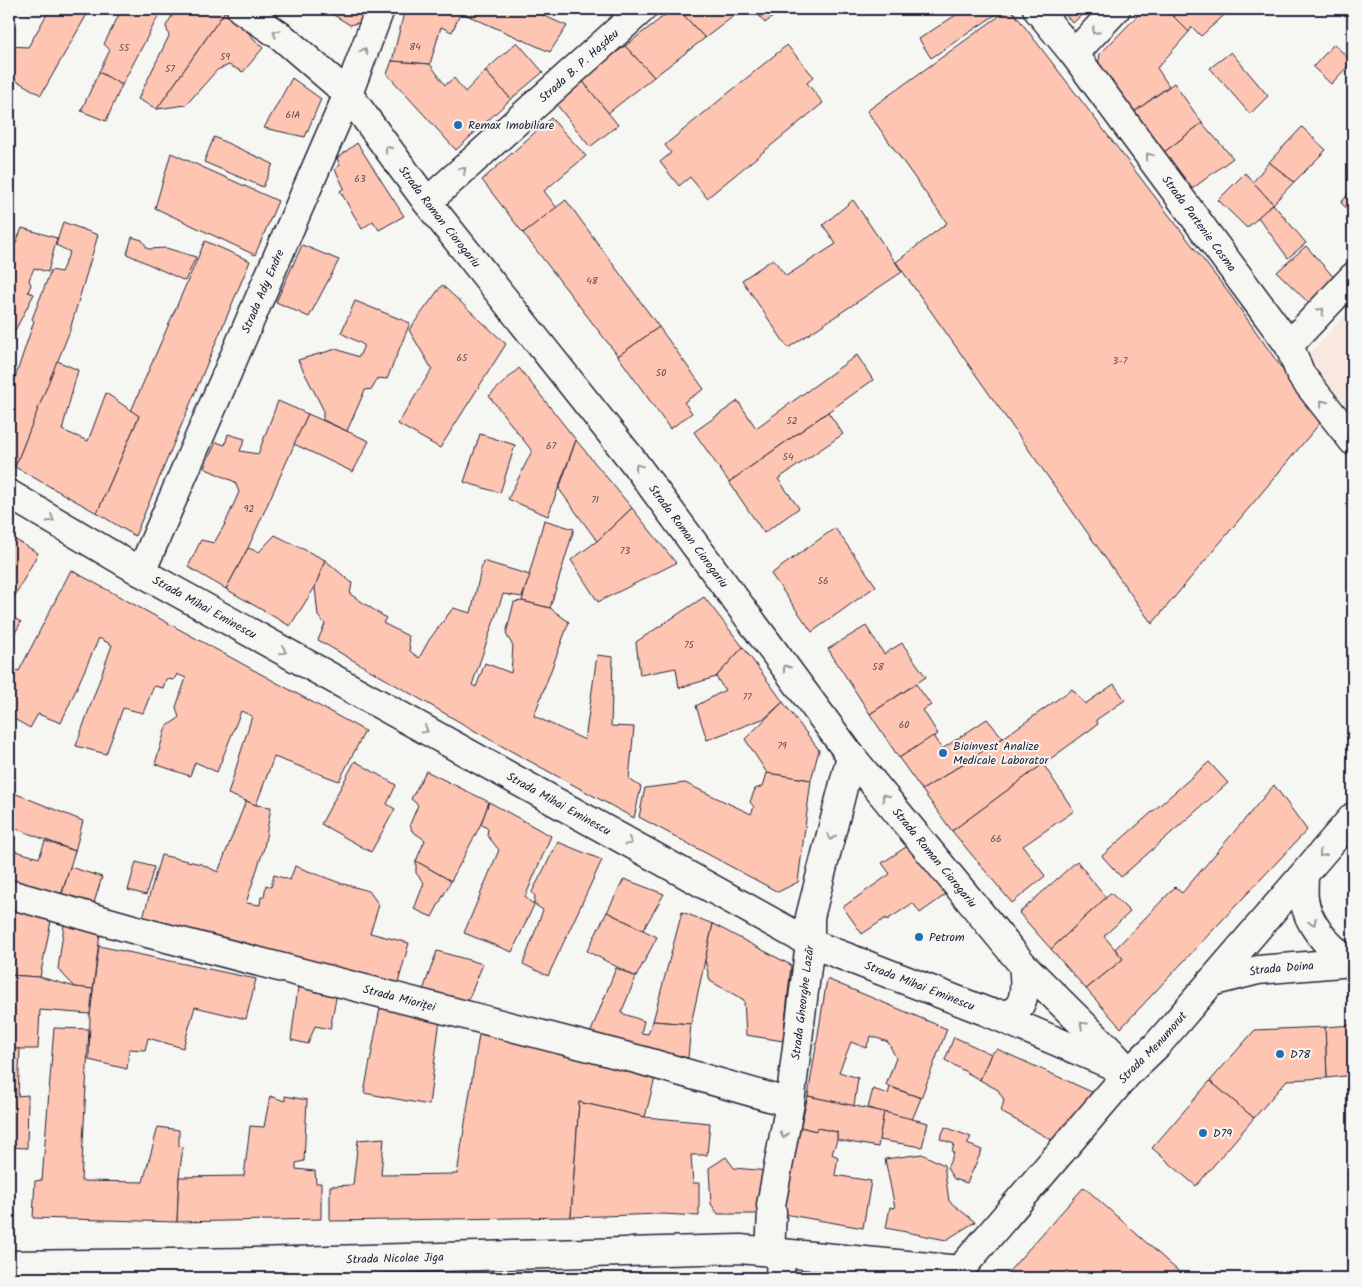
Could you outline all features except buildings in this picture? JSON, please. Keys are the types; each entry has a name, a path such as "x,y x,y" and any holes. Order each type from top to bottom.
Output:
{"street":[{"name":"Strada Roman Ciorogariu","path":"241,9 282,37 348,94 426,202 634,460 852,756 1023,965 1129,1072"},
{"name":"Strada Ady Endre","path":"140,572 348,94 380,9"},
{"name":"Strada B. P. Hașdeu","path":"426,202 642,9"},
{"name":"Strada Partenie Cosma","path":"1037,9 1074,54 1289,345 1301,375 1353,441"},
{"path":"1074,54 1116,9"},
{"path":"1289,345 1353,277"},
{"name":"Strada Mihai Eminescu","path":"9,494 140,572 810,943 990,1012 1129,1072"},
{"name":"Strada Gheorghe Lazăr","path":"777,1261 771,1206 790,1103 810,943 810,917 852,756"},
{"name":"Strada Menumorut","path":"957,1274 1129,1072 1157,1045 1353,817"},
{"path":"1304,875 1304,899 1309,915 1326,942 1351,962"},
{"name":"Strada Mioriței","path":"9,894 146,933 640,1060 790,1103"},
{"name":"Strada Doina","path":"1211,982 1258,970 1351,962"},
{"path":"990,1012 1007,1014 1016,1009 1023,997 1026,982 1023,965"},
{"name":"Strada Nicolae Jiga","path":"9,1265 254,1270 740,1249 777,1261 957,1274"}],"shaded area":[{"path":"1353,306 1353,413 1305,359"}],"place":[{"name":"Remax Imobiliare","path":"458,125"},
{"name":"Bioinvest Analize Medicale Laborator","path":"943,753"},
{"name":"Petrom","path":"919,937"},
{"name":"D78","path":"1280,1054"},
{"name":"D79","path":"1203,1133"}]}
